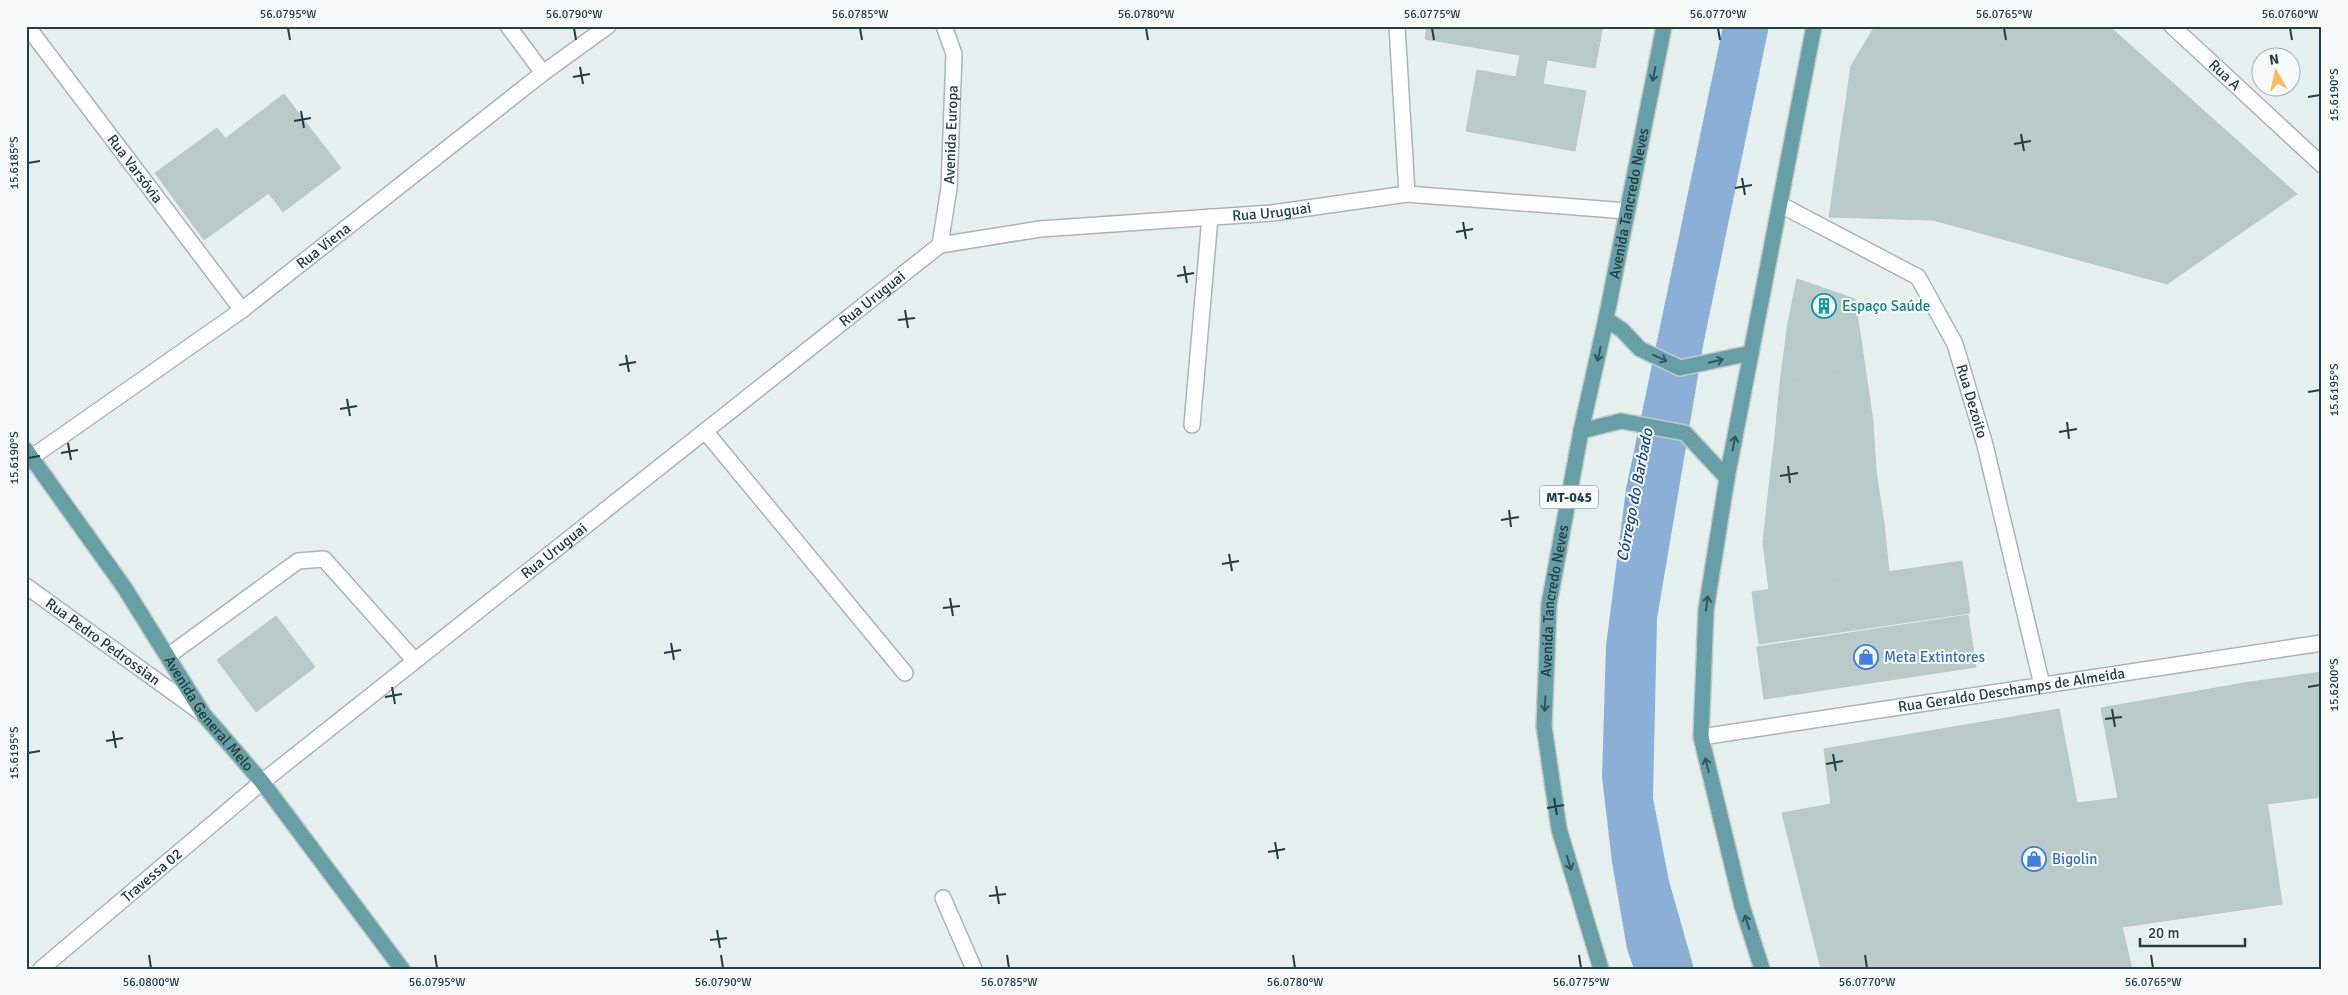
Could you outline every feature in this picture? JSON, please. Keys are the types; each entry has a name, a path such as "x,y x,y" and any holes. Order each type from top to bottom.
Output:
{"main road":[{"name":"Avenida Tancredo Neves","path":"1601,969 1559,829 1544,726 1549,604 1581,430 1606,319 1664,26"},
{"path":"1762,969 1742,906 1701,738 1706,610 1727,478 1814,26"},
{"path":"1606,319 1622,330 1640,349 1680,368 1751,353"},
{"path":"1581,430 1621,421 1684,433 1727,478"},
{"name":"Avenida General Melo","path":"29,454 124,587 204,715 262,782 402,969"}],"street":[{"name":"Rua Varsóvia","path":"27,26 242,310"},
{"path":"508,26 543,72"},
{"name":"Rua Viena","path":"29,454 242,310 543,72 608,26"},
{"name":"Avenida Europa","path":"940,245 950,188 954,54 944,26"},
{"path":"1397,26 1408,194"},
{"name":"Rua A","path":"2172,26 2322,164"},
{"name":"Rua Uruguai","path":"262,782 940,245 1040,229 1272,213 1408,194 1626,212"},
{"name":"Rua Dezoito","path":"1780,205 1918,277 1955,344 1984,445 2042,684"},
{"path":"1192,425 1210,217"},
{"path":"705,430 905,673"},
{"path":"168,656 298,561 324,559 415,661"},
{"name":"Rua Pedro Pedrossian","path":"26,586 204,715"},
{"name":"Rua Geraldo Deschamps de Almeida","path":"1701,738 2042,684 2322,643"},
{"name":"Travessa 02","path":"41,969 262,782"},
{"path":"943,898 974,969"}],"water":[{"name":"Córrego do Barbado","path":"1723,26 1769,26 1703,346 1657,619 1653,798 1669,881 1694,969 1634,969 1627,949 1612,862 1602,777 1606,646 1626,489"}],"building":[{"path":"1427,26 1603,26 1595,68 1547,60 1543,84 1586,91 1575,151 1466,131 1477,70 1516,77 1520,55 1425,39"},
{"path":"1875,26 2109,26 2297,194 2167,284 1933,220 1829,217 1851,66"},
{"path":"284,94 341,168 283,212 226,138"},
{"path":"217,128 269,193 204,240 155,173"},
{"name":"Espaço Saúde","path":"1797,279 1855,299 1857,313 1788,323"},
{"path":"1857,313 1865,367 1780,383 1788,323"},
{"path":"1865,367 1873,422 1775,436 1780,383"},
{"path":"1873,422 1876,471 1769,487 1775,436"},
{"path":"1876,471 1884,524 1763,542 1769,487"},
{"path":"1884,524 1889,572 1769,590 1763,542"},
{"path":"1962,561 1970,613 1759,644 1752,592"},
{"name":"Meta Extintores","path":"1968,615 1976,667 1764,699 1757,647"},
{"path":"276,616 315,667 256,712 217,660"},
{"path":"2322,672 2322,797 2267,804 2250,682"},
{"name":"Bigolin","path":"2250,682 2282,904 2122,927 2132,969 1821,969 1782,813 1831,804 1824,749 2059,709 2077,803 2118,798 2101,708"}],"place":[{"name":"Espaço Saúde","path":"1824,306"},
{"name":"Meta Extintores","path":"1866,657"},
{"name":"Bigolin","path":"2034,859"}]}
